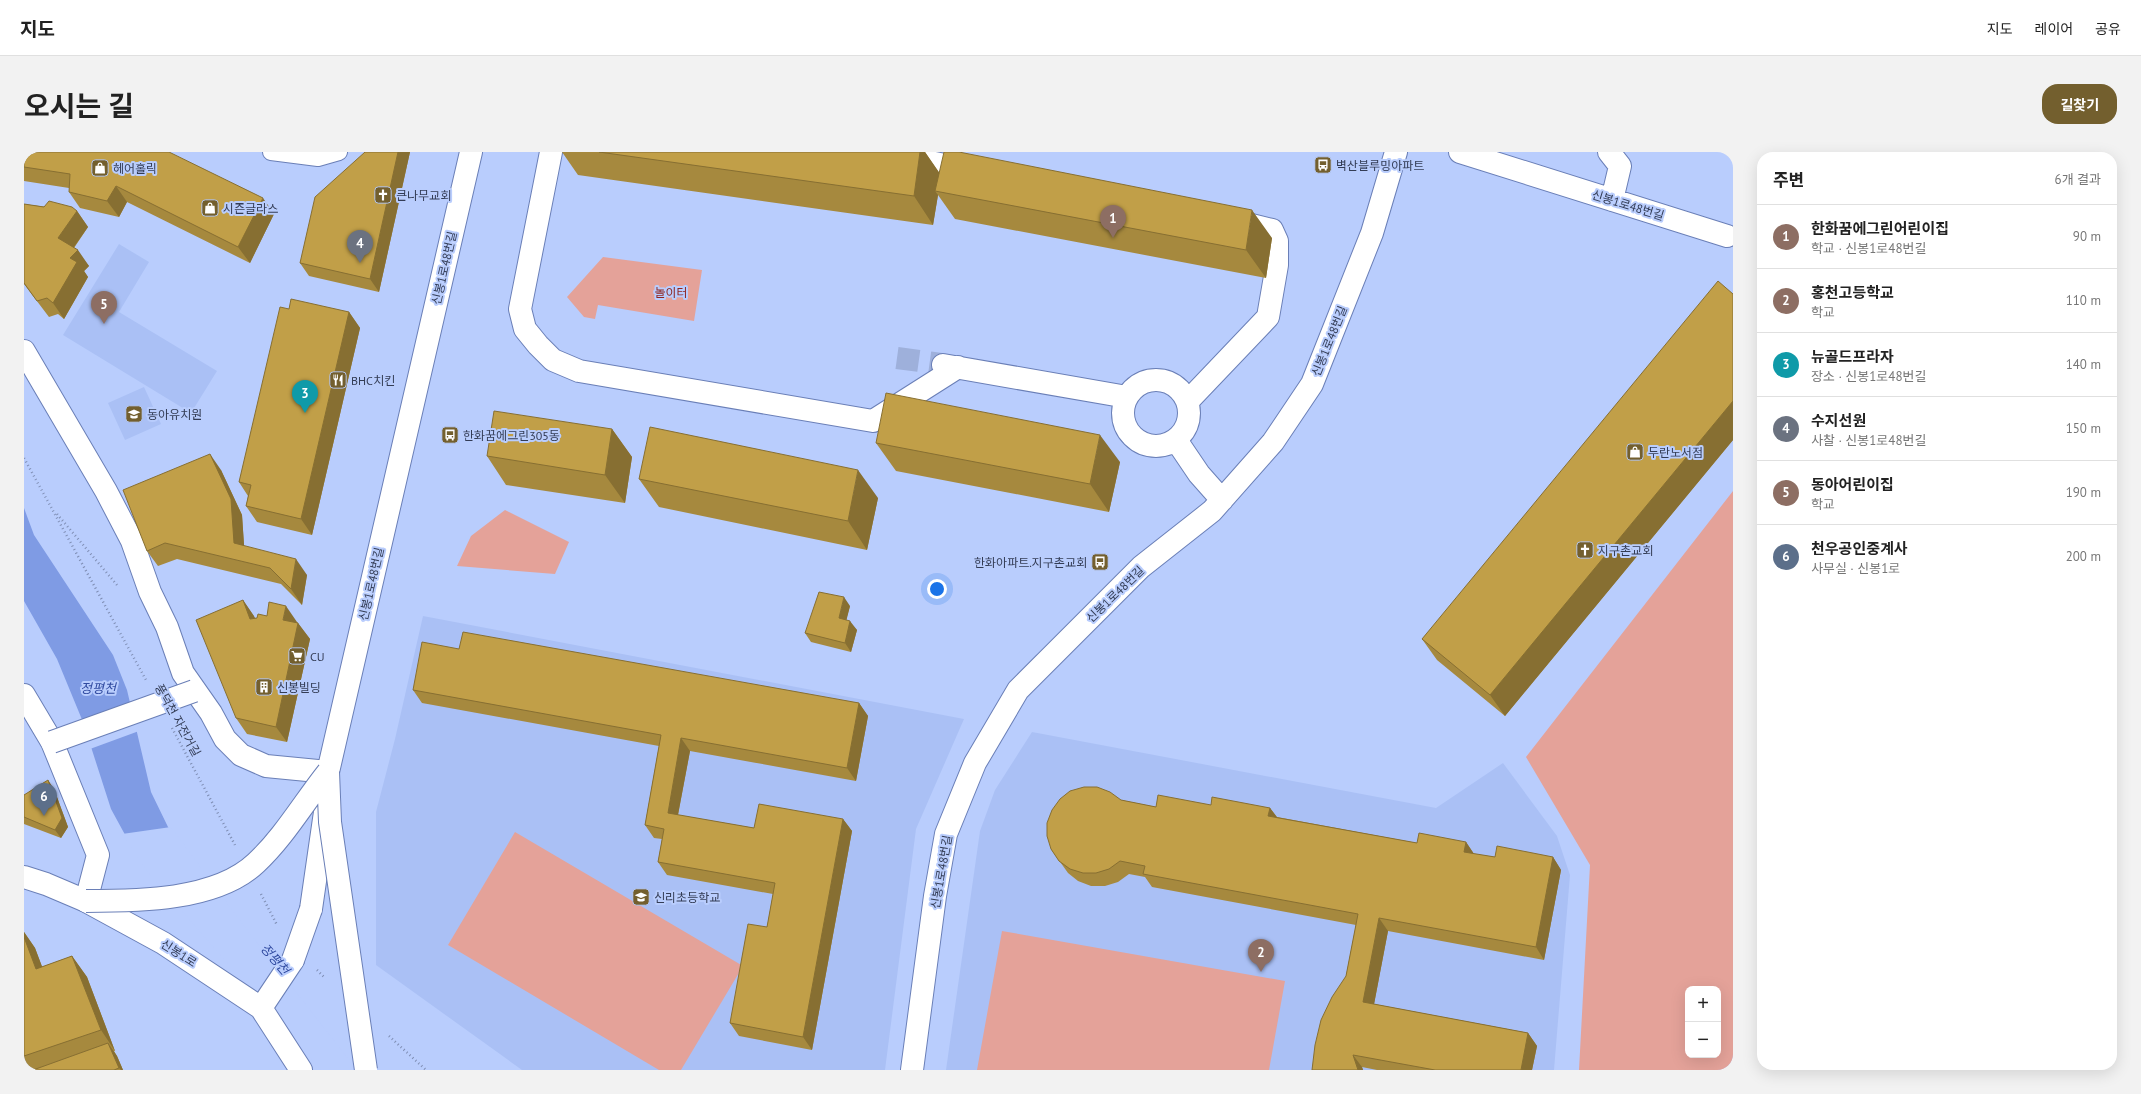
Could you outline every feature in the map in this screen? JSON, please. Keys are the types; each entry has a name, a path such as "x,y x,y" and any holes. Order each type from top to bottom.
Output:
{"street":[{"name":"신봉1로48번길","path":"261,1008 293,960 311,909 324,827 328,772 471,152"},
{"path":"551,152 520,309 525,329 553,360 579,371 873,421 949,365 1127,397"},
{"path":"879,152 988,173"},
{"name":"신봉1로48번길","path":"912,1070 946,834 974,763 1018,690 1141,567 1212,511 1273,442 1312,384 1372,233 1396,152"},
{"name":"신봉1로48번길","path":"1460,152 1726,236"},
{"path":"1609,152 1620,166 1612,200"},
{"path":"1188,400 1268,317 1272,298 1277,241 1272,230 1216,217"},
{"path":"24,351 106,491 128,535 184,673 194,690 211,713 225,739 242,755 266,766 328,772"},
{"path":"1153,379 1164,380 1174,384 1188,400 1190,411 1189,422 1184,432 1176,440 1166,445 1155,447 1143,444 1134,438 1126,429 1123,418 1123,407 1127,397 1134,388 1142,382 1153,379"},
{"path":"1176,440 1199,474 1222,500"},
{"path":"52,742 194,690"},
{"path":"24,695 52,742 98,855 86,901 131,901 191,894 228,881 255,864 283,833 328,772"},
{"path":"328,772 330,822 366,1070"},
{"name":"신봉1로","path":"24,877 46,884 86,901 185,956 261,1008 301,1070"}],"lane":[{"path":"271,152 318,158 339,152"}],"path":[{"name":"풍덕천 자전거길","path":"24,458 148,685"},
{"path":"53,510 118,586"},
{"name":"풍덕천 자전거길","path":"171,727 239,852"},
{"path":"260,892 278,926"},
{"path":"312,965 329,981"}],"shaded area":[{"path":"119,244 149,262 119,312 217,371 191,413 63,335"},
{"name":"동아유치원","path":"144,387 161,424 125,440 108,403"},
{"name":"신리초등학교","path":"423,616 964,719 916,829 885,1070 522,1070 376,965 376,812 395,739"},
{"path":"1032,732 1436,808 1503,763 1557,836 1570,875 1554,1070 946,1070 980,831 995,790"}],"green space":[{"name":"놀이터","path":"603,257 702,270 694,321 598,305 595,319 584,317 567,297"},
{"path":"1733,491 1733,1070 1579,1070 1590,865 1526,757"},
{"path":"505,510 569,542 555,574 457,566 471,536"},
{"path":"515,832 743,966 681,1070 659,1070 448,945"},
{"path":"1002,931 1285,981 1269,1070 977,1070"}],"water":[{"name":"정평천","path":"24,508 34,535 113,655 127,690 151,792 168,827 240,924 129,842 111,809 83,722 57,659 24,601"}],"pier":[{"path":"133,704 139,731 90,749 82,724"},
{"path":"171,827 241,922 357,1070 321,1070 147,871 122,834"}],"building":[{"path":"24,152 169,152 263,198 238,247 116,186 107,201 69,192 70,174 24,167"},
{"path":"365,152 398,152 370,279 300,263 315,197"},
{"path":"599,152 920,152 914,196"},
{"path":"944,152 959,152 1252,210 1246,250 935,191"},
{"path":"49,201 72,207 77,211 58,238 78,250 70,258 77,262 53,303 47,298 37,301 24,283 24,204 44,207"},
{"name":"지구촌교회","path":"1718,281 1733,294 1733,401 1490,695 1422,639"},
{"path":"291,299 349,312 301,519 246,506 251,485 239,482 280,307 289,309"},
{"path":"886,393 1100,435 1090,484 876,443"},
{"path":"494,411 612,429 605,475 487,456"},
{"path":"650,427 858,470 848,521 639,479"},
{"path":"210,454 231,499 234,543 296,559 291,589 270,568 165,543 147,551 123,490"},
{"path":"819,592 844,597 839,618 850,621 845,643 805,633"},
{"name":"신봉빌딩","path":"243,600 250,619 257,618 258,614 267,616 269,602 286,606 283,620 298,623 276,727 236,718 196,620"},
{"path":"463,632 859,703 847,768 681,738 668,813 754,828 759,804 843,819 803,1037 730,1023 748,924 767,927 775,883 658,862 664,829 645,825 661,735 413,690 422,642 459,649"},
{"path":"48,780 62,818 55,830 24,817 24,795"},
{"path":"1084,787 1097,787 1110,792 1121,800 1156,807 1158,795 1211,805 1212,797 1270,808 1268,816 1417,843 1419,833 1466,842 1464,852 1495,857 1497,846 1553,857 1536,947 1379,918 1363,1002 1528,1033 1521,1070 1435,1070 1353,1055 1358,1070 1312,1070 1315,1045 1321,1020 1332,997 1346,976 1358,914 1143,874 1145,866 1120,861 1109,869 1096,873 1083,873 1070,869 1059,861 1051,849 1047,836 1047,823 1052,810 1060,799 1070,791"},
{"path":"24,937 36,969 72,956 101,1030 24,1056"},
{"path":"108,1043 119,1068 114,1070 33,1070"}],"tunnel":[{"path":"897,358 941,364"}],"place":[{"name":"벽산블루밍아파트","path":"1323,165"},
{"name":"헤어홀릭","path":"100,168"},
{"name":"큰나무교회","path":"383,195"},
{"name":"시즌글라스","path":"210,208"},
{"name":"한화꿈에그린어린이집","path":"1113,238"},
{"name":"수지선원","path":"360,263"},
{"name":"동아어린이집","path":"104,324"},
{"name":"BHC치킨","path":"338,380"},
{"name":"뉴골드프라자","path":"305,413"},
{"name":"동아유치원","path":"134,414"},
{"name":"한화꿈에그린305동","path":"450,435"},
{"name":"두란노서점","path":"1635,452"},
{"name":"지구촌교회","path":"1585,550"},
{"name":"한화아파트.지구촌교회","path":"1100,562"},
{"name":"CU","path":"297,656"},
{"name":"신봉빌딩","path":"264,687"},
{"name":"천우공인중계사","path":"44,816"},
{"name":"신리초등학교","path":"641,897"},
{"name":"홍천고등학교","path":"1261,972"}]}
